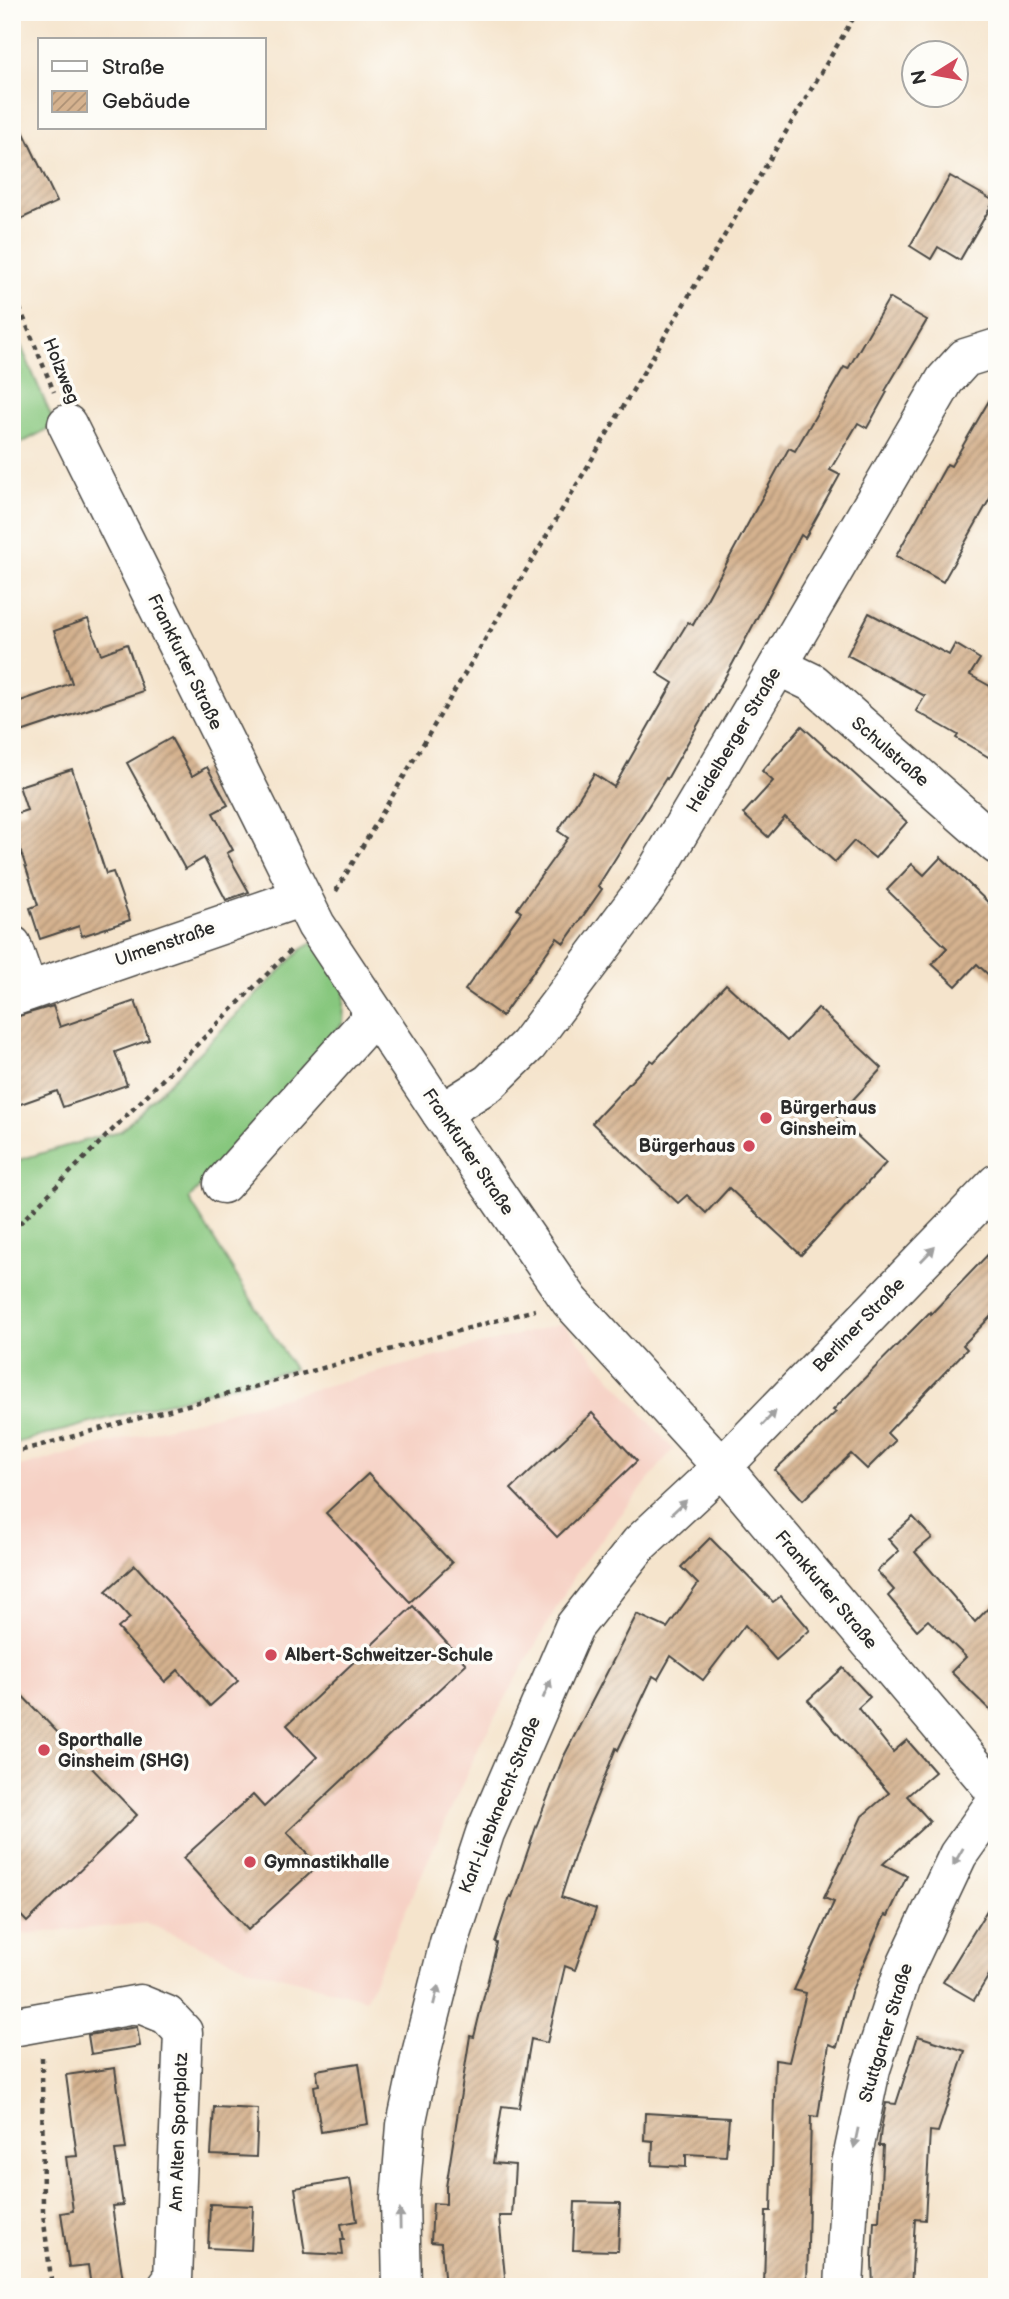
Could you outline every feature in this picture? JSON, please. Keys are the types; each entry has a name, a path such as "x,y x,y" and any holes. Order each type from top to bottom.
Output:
{"street":[{"name":"Heidelberger Straße","path":"441,1113 489,1083 528,1045 648,885 945,380 965,358 997,348"},
{"name":"Frankfurter Straße","path":"67,424 309,911 441,1113 570,1301 722,1467 997,1793"},
{"name":"Schulstraße","path":"778,666 813,683 997,845"},
{"name":"Ulmenstraße","path":"12,944 20,994 309,911"},
{"path":"223,1184 375,1014"},
{"name":"Berliner Straße","path":"722,1467 997,1183"},
{"name":"Karl-Liebknecht-Straße","path":"402,2287 400,2199 407,2125 421,2054 449,1942 485,1833 574,1627 640,1543 722,1467"},
{"name":"Stuttgarter Straße","path":"844,2287 850,2164 871,2069 903,1972 958,1855 997,1800"},
{"name":"Am Alten Sportplatz","path":"27,2024 140,2004 167,2015 183,2032 173,2279 166,2287"}],"path":[{"path":"12,1231 309,911 857,12"},
{"name":"Holzweg","path":"12,289 67,424"},
{"path":"12,1452 570,1301"},
{"path":"27,2024 52,2287"}],"shaded area":[{"name":"Albert-Schweitzer-Schule","path":"563,1323 673,1449 578,1569 481,1742 366,1999 247,1967 147,1923 12,1935 12,1469"}],"green space":[{"path":"12,325 55,425 12,448"},
{"path":"317,940 345,991 343,1023 189,1199 294,1369 12,1444 12,1162 121,1131 301,950"}],"building":[{"path":"12,108 57,202 12,223"},
{"path":"950,176 994,201 960,260 938,247 931,259 910,246"},
{"path":"889,298 927,320 885,391 887,392 867,428 858,423 830,470 840,475 805,538 801,535 667,779 598,886 602,889 564,943 557,938 502,1016 465,990 521,912 517,909 568,838 558,831 594,774 614,787 673,683 657,673 688,622 693,625 789,448 795,451 844,367 848,369"},
{"path":"997,387 997,486 943,582 896,556 947,464 951,466"},
{"path":"869,613 949,655 955,644 980,659 970,675 997,690 997,762 916,711 925,696 847,655"},
{"path":"88,619 101,654 127,644 143,691 12,735 12,704 72,683 54,631"},
{"path":"802,726 907,822 875,858 854,841 835,862 785,817 768,837 743,814 773,781 762,771"},
{"path":"171,738 192,776 207,767 228,805 213,813 233,850 227,853 249,892 226,900 204,858 185,869 127,763"},
{"path":"72,769 106,874 113,872 130,920 82,936 79,926 40,939 30,908 38,905 12,824 12,815 27,810 19,786"},
{"path":"941,857 997,911 997,983 977,964 956,986 932,964 947,948 887,890 912,864 924,875"},
{"name":"Bürgerhaus Ginsheim","path":"726,984 787,1041 818,1008 882,1068 837,1117 886,1163 801,1255 729,1188 706,1213 687,1195 678,1203 592,1123 651,1060 654,1062"},
{"path":"135,1001 149,1040 115,1052 127,1085 63,1107 57,1091 12,1107 12,1018 53,1006 60,1027"},
{"path":"997,1245 997,1310 963,1345 967,1349 887,1433 895,1441 867,1469 851,1454 803,1500 775,1470 836,1412 833,1410"},
{"path":"592,1413 637,1461 557,1537 511,1489"},
{"path":"368,1474 452,1563 410,1602 326,1513"},
{"path":"913,1517 932,1538 915,1552 975,1622 997,1599 997,1717 951,1672 966,1657 928,1620 917,1630 888,1596 894,1590 877,1571 899,1551 888,1539"},
{"path":"710,1538 773,1602 781,1596 810,1630 776,1660 745,1625 703,1680 671,1656 658,1679 653,1676 618,1750 616,1748 579,1842 561,1897 596,1909 575,1970 565,1966 547,2043 531,2039 519,2108 502,2106 493,2163 515,2165 512,2216 499,2216 506,2287 445,2287 441,2243 431,2242 433,2203 446,2204 446,2187 470,2036 474,2037 497,1943 495,1942 510,1896 512,1897 563,1758 637,1614 667,1628 698,1584 681,1567"},
{"path":"135,1565 238,1681 210,1706 178,1670 165,1682 118,1628 130,1618 106,1591"},
{"path":"413,1606 466,1664 287,1832 318,1866 248,1930 183,1858 253,1795 264,1807 317,1757 287,1725"},
{"path":"843,1668 870,1697 858,1708 893,1752 907,1740 935,1772 907,1796 930,1821 883,1864 907,1876 888,1916 885,1915 851,1992 837,2047 829,2044 818,2117 811,2116 807,2287 764,2287 766,2211 771,2211 775,2060 789,2062 806,1993 794,1990 834,1902 824,1898 862,1816 889,1793 808,1700"},
{"name":"Sporthalle Ginsheim (SHG)","path":"12,1685 137,1815 27,1922 12,1906"},
{"path":"997,1894 997,1962 974,2000 943,1982"},
{"path":"137,2027 140,2046 91,2054 88,2035"},
{"path":"918,2036 965,2051 938,2132 930,2131 925,2220 915,2219 911,2287 873,2287 874,2221 879,2221 883,2146 879,2146 881,2129 886,2103 896,2104"},
{"path":"359,2063 368,2124 321,2132 314,2086 319,2085 316,2070"},
{"path":"115,2068 126,2149 115,2150 123,2205 112,2206 124,2287 91,2287 88,2265 69,2267 61,2213 73,2211 66,2157 77,2156 66,2075"},
{"path":"214,2107 258,2109 256,2157 211,2155"},
{"path":"645,2113 729,2118 726,2156 686,2154 686,2167 652,2165 653,2141 644,2140"},
{"path":"350,2179 357,2221 341,2224 343,2255 305,2253 295,2188"},
{"path":"575,2202 620,2203 618,2251 573,2250"},
{"path":"210,2204 253,2206 251,2250 208,2248"}],"place":[{"name":"Bürgerhaus Ginsheim","path":"766,1118"},
{"name":"Bürgerhaus","path":"749,1146"},
{"name":"Albert-Schweitzer-Schule","path":"271,1655"},
{"name":"Sporthalle Ginsheim (SHG)","path":"44,1750"},
{"name":"Gymnastikhalle","path":"250,1862"}]}
